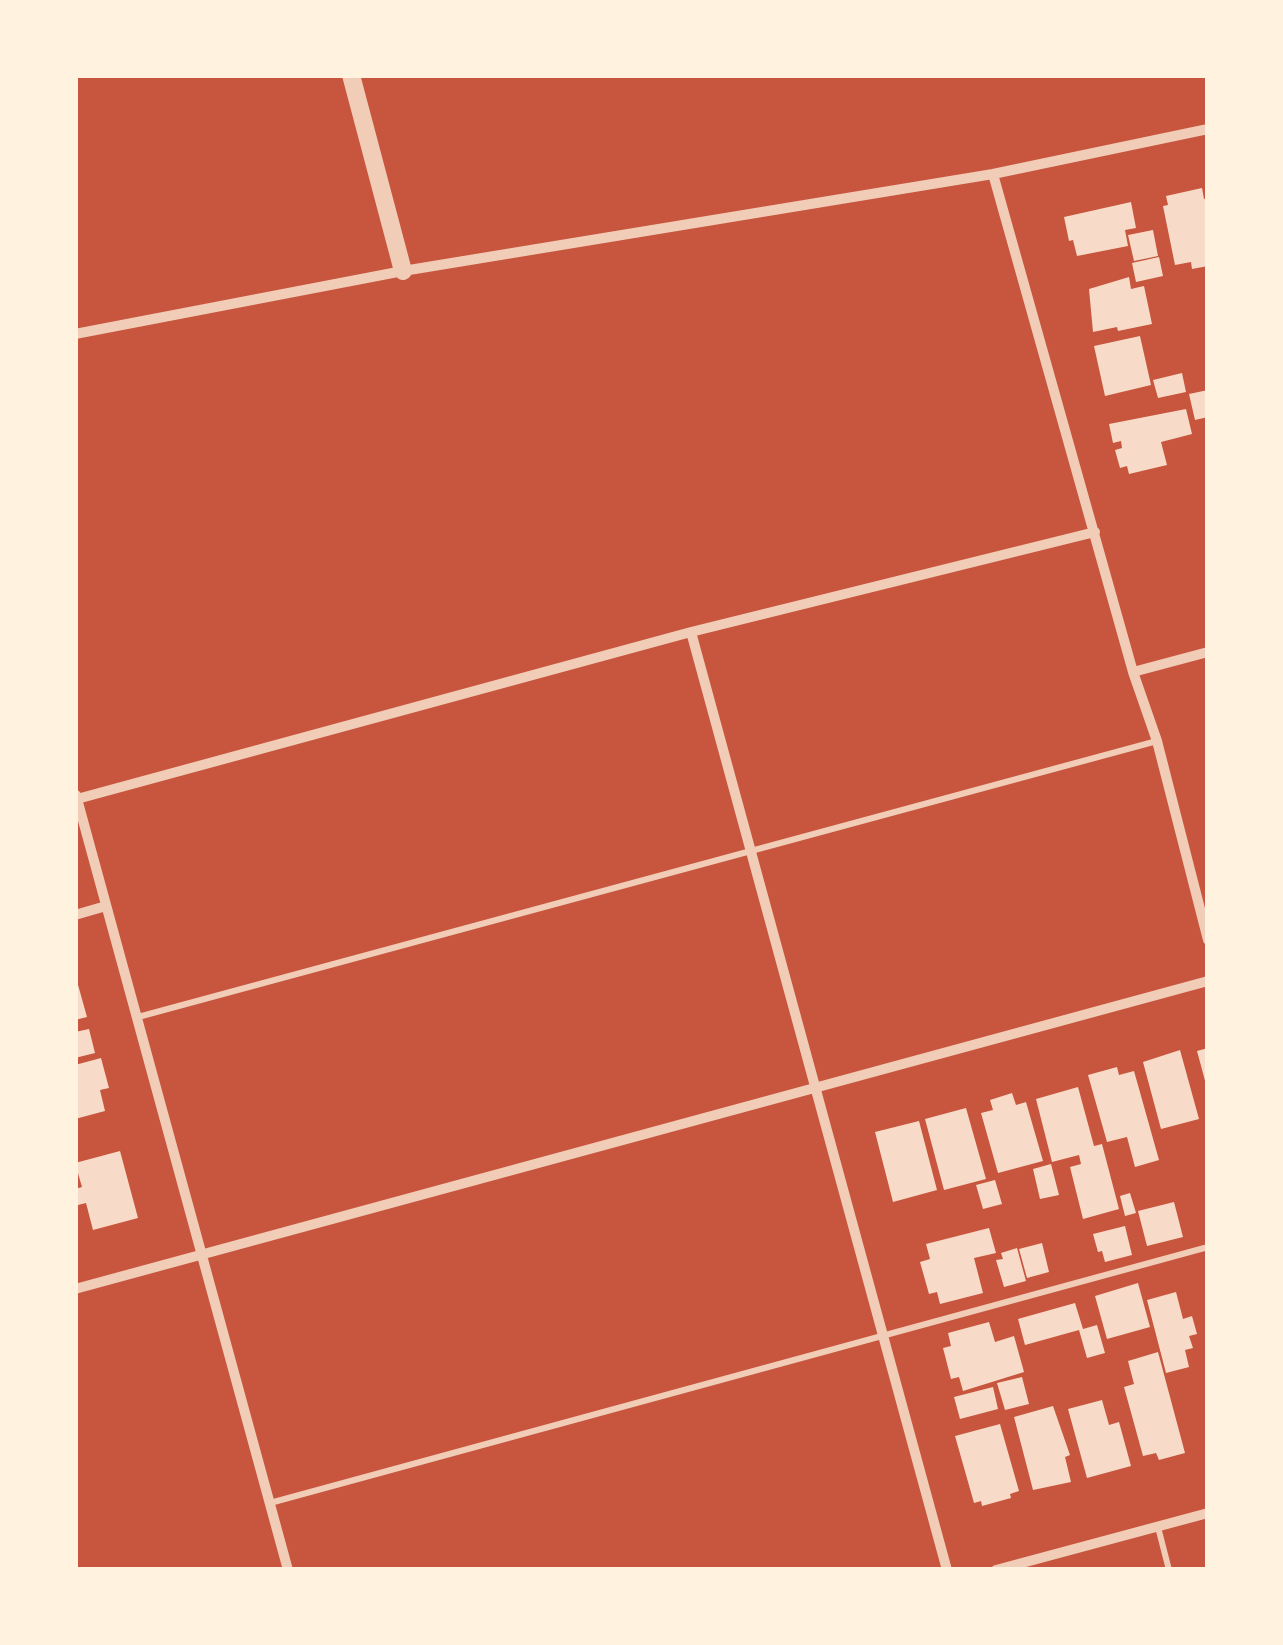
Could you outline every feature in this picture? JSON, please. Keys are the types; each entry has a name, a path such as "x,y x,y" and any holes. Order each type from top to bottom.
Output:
{"street":[{"path":"351,75 403,271"},
{"path":"75,334 403,271 993,174 1208,129"},
{"path":"993,174 1133,672 1157,741 1208,940"},
{"path":"288,1570 76,795 691,632 1094,532"},
{"path":"691,632 948,1570"},
{"path":"1133,672 1208,652"},
{"path":"75,915 106,906"},
{"path":"75,1289 1208,982"},
{"path":"996,1570 1208,1513"}],"lane":[{"path":"136,1017 1157,741"},
{"path":"269,1503 1208,1247"},
{"path":"1158,1526 1170,1570"}],"building":[{"path":"1202,188 1204,199 1208,198 1208,266 1192,269 1191,262 1175,265 1163,206 1168,205 1166,196"},
{"path":"1131,202 1136,228 1125,230 1128,246 1077,256 1064,217"},
{"path":"1153,230 1158,256 1134,261 1128,235"},
{"path":"1159,257 1163,276 1136,282 1132,263"},
{"path":"1129,277 1131,289 1144,286 1152,324 1093,332 1089,289"},
{"path":"1140,336 1151,385 1105,396 1094,346"},
{"path":"1182,373 1186,392 1158,398 1153,380"},
{"path":"1208,390 1208,417 1195,420 1189,394"},
{"path":"1186,409 1192,434 1161,442 1167,465 1129,474 1127,466 1120,468 1115,450 1122,448 1121,441 1113,443 1109,424"},
{"path":"75,974 87,1017 75,1020"},
{"path":"89,1029 95,1053 75,1058 75,1032"},
{"path":"1208,1048 1208,1088 1207,1088 1197,1051"},
{"path":"1180,1050 1199,1119 1161,1129 1143,1062"},
{"path":"101,1058 109,1088 100,1090 105,1111 75,1119 75,1065"},
{"path":"1117,1067 1119,1075 1134,1071 1159,1160 1135,1167 1127,1137 1107,1142 1088,1075"},
{"path":"1078,1087 1094,1146 1102,1144 1119,1209 1083,1219 1070,1167 1081,1164 1079,1155 1052,1162 1036,1099"},
{"path":"1012,1093 1016,1105 1026,1102 1043,1161 998,1173 981,1113 993,1110 990,1100"},
{"path":"966,1108 986,1179 944,1190 925,1119"},
{"path":"919,1121 937,1190 893,1202 875,1132"},
{"path":"120,1151 138,1218 93,1230 86,1203 78,1205 75,1194 75,1189 82,1187 75,1163"},
{"path":"1051,1164 1059,1195 1040,1199 1033,1169"},
{"path":"995,1180 1002,1204 983,1209 976,1185"},
{"path":"1130,1193 1136,1213 1125,1216 1120,1196"},
{"path":"1174,1202 1183,1237 1147,1246 1138,1211"},
{"path":"1125,1226 1132,1255 1105,1262 1093,1234"},
{"path":"989,1228 996,1253 974,1258 983,1293 940,1304 937,1292 929,1294 920,1262 930,1259 926,1244"},
{"path":"1042,1243 1049,1272 1027,1278 1019,1249"},
{"path":"1017,1248 1026,1281 1004,1287 996,1260 1003,1259 1001,1253"},
{"path":"1138,1283 1150,1327 1107,1339 1095,1296"},
{"path":"1176,1292 1183,1319 1192,1316 1197,1334 1189,1336 1193,1348 1185,1350 1189,1367 1166,1373 1147,1300"},
{"path":"1075,1303 1083,1329 1097,1325 1105,1353 1087,1358 1079,1330 1025,1345 1018,1319"},
{"path":"989,1322 995,1342 1014,1336 1024,1372 963,1391 959,1377 951,1379 943,1348 951,1346 948,1333"},
{"path":"1158,1352 1185,1453 1159,1460 1156,1453 1143,1456 1124,1387 1134,1384 1128,1361"},
{"path":"1022,1377 1029,1404 1005,1410 997,1383"},
{"path":"993,1387 998,1409 960,1419 954,1397"},
{"path":"1102,1400 1109,1425 1119,1422 1131,1466 1087,1478 1068,1409"},
{"path":"1053,1406 1070,1455 1065,1457 1071,1482 1033,1490 1014,1417"},
{"path":"1000,1424 1019,1491 1010,1494 1011,1498 982,1506 981,1501 974,1503 955,1436"}]}
